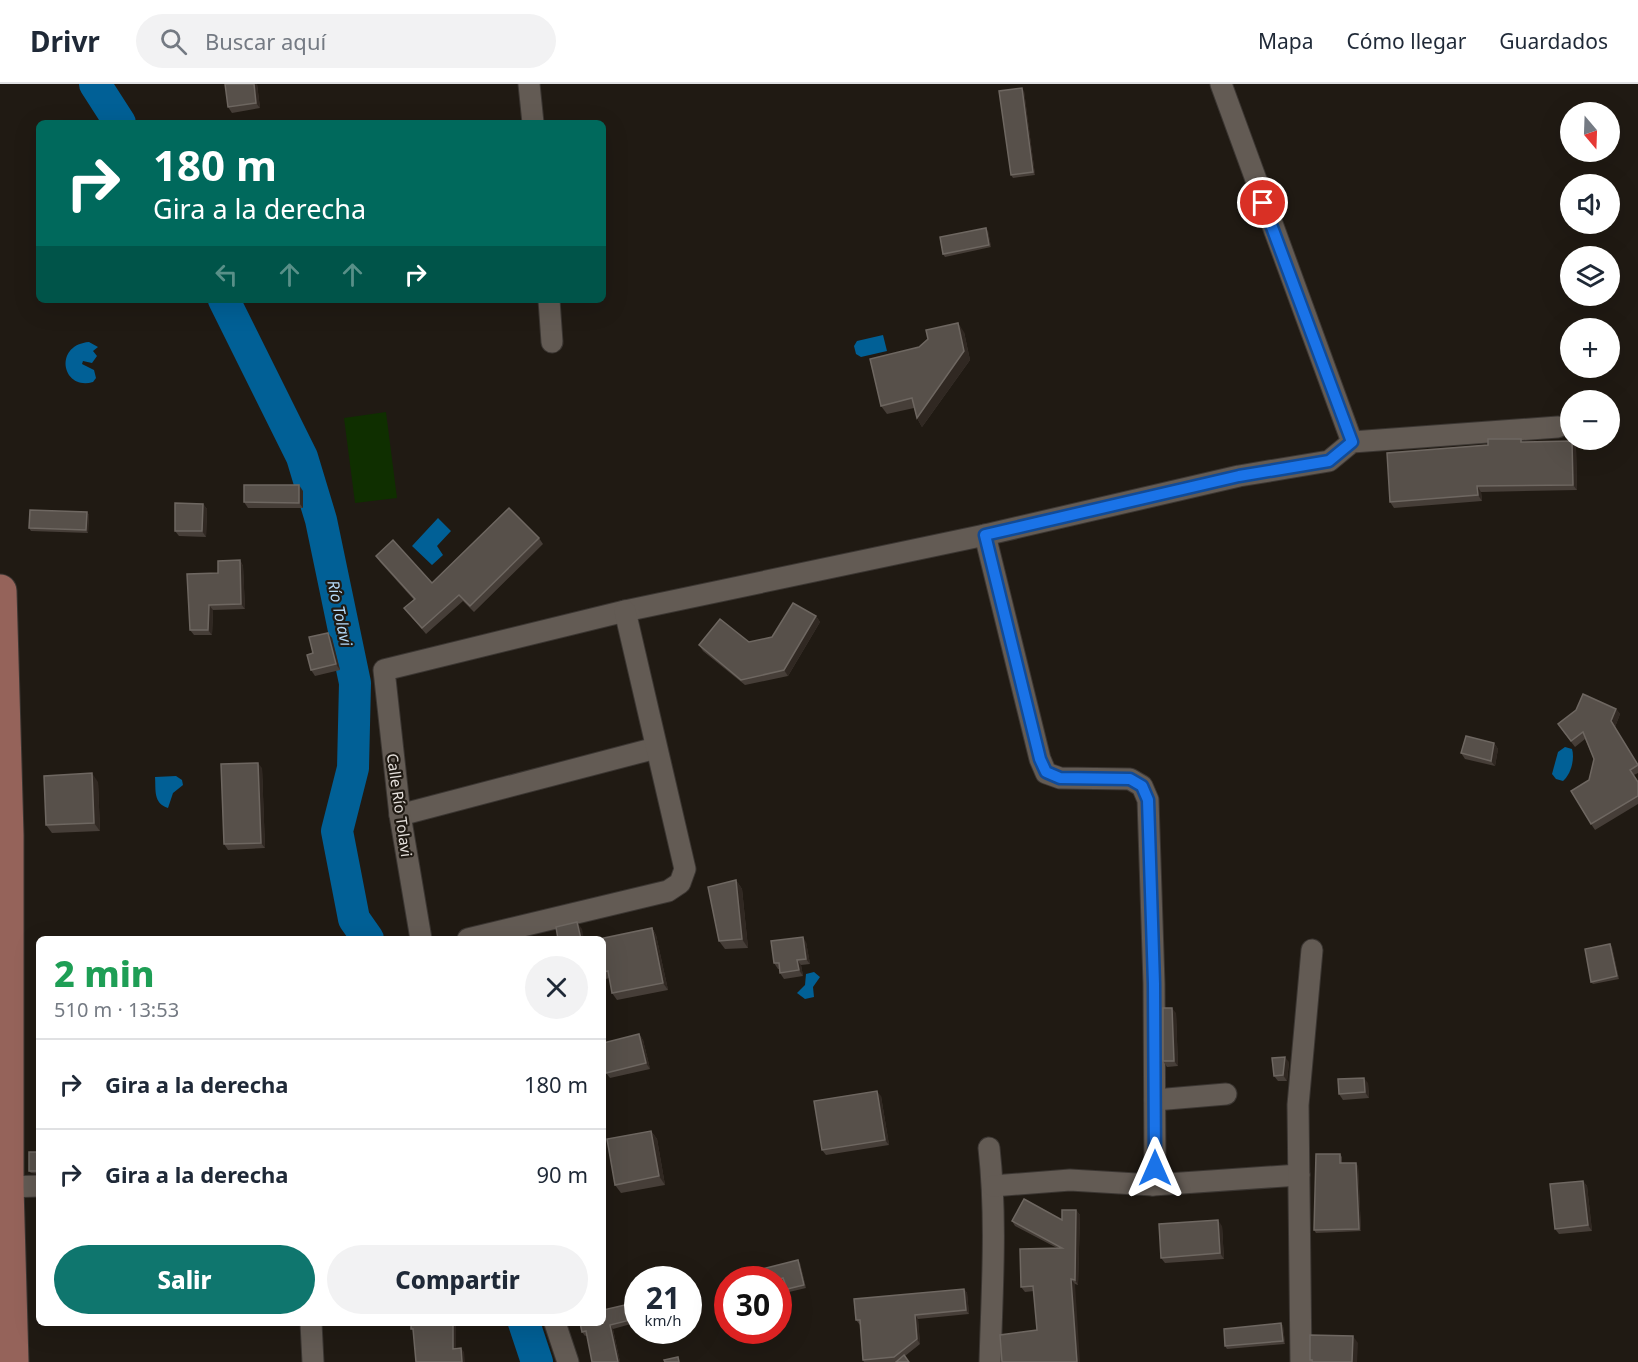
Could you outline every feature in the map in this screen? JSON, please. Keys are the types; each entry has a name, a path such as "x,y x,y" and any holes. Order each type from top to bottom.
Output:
{"main road":[{"path":"0,591 23,1187 12,1362"}],"street":[{"path":"529,84 533,120"},
{"path":"1221,84 1352,442"},
{"path":"549,303 552,342"},
{"path":"480,936 668,891 680,883 685,868 625,611 985,535 1239,476 1329,461 1352,442 1558,427"},
{"path":"985,535 1040,759 1046,772 1060,778 1130,779 1142,786 1148,800 1154,984 1155,1168 1153,1185"},
{"name":"Calle Río Tolavi","path":"420,936 400,815 384,670 625,611"},
{"path":"400,815 656,748"},
{"path":"1301,1362 1298,1105 1312,950"},
{"path":"1155,1100 1226,1094"},
{"path":"988,1148 993,1186 990,1362"},
{"path":"993,1186 1070,1179 1153,1185 1299,1175"},
{"path":"311,1326 313,1362"},
{"path":"556,1326 568,1362"}],"green space":[{"path":"386,412 397,498 355,503 344,418"}],"water":[{"path":"883,335 887,351 861,357 856,354 854,346 857,341"},
{"path":"89,342 98,347 93,351 97,356 92,363 83,361 82,364 94,370 96,378 93,382 82,383 74,380 69,374 66,358 70,351 78,345"},
{"path":"438,518 451,531 437,546 443,555 432,565 412,546"},
{"path":"1565,747 1572,749 1573,762 1563,781 1556,779 1552,774 1558,752"},
{"path":"176,776 182,780 183,785 173,793 168,808 163,806 158,799 155,777"},
{"path":"814,972 820,977 813,987 814,997 805,999 797,993 805,985 806,974"}],"building":[{"path":"225,84 254,84 256,103 228,107"},
{"path":"1022,88 1033,172 1011,175 999,91"},
{"path":"986,228 989,245 943,254 940,237"},
{"path":"958,323 964,351 917,418 912,398 881,406 870,359 919,347 928,339 926,330"},
{"path":"1488,439 1521,439 1521,442 1560,441 1560,450 1572,450 1573,485 1477,486 1478,495 1390,502 1387,453 1488,445"},
{"path":"244,485 299,485 299,503 244,502"},
{"path":"175,503 203,504 202,531 175,531"},
{"path":"509,508 539,538 470,606 459,595 422,628 404,608 415,599 376,556 393,540 432,583"},
{"path":"30,510 87,512 86,530 29,528"},
{"path":"240,560 241,604 209,605 208,630 190,630 187,574 218,573 218,561"},
{"path":"793,603 816,616 784,670 741,680 699,645 720,619 749,642 772,637"},
{"path":"328,633 336,664 311,670 307,655 313,653 309,637"},
{"path":"1583,694 1616,709 1611,721 1638,765 1630,770 1638,782 1638,796 1591,824 1571,791 1589,780 1594,759 1583,732 1571,741 1558,724 1576,710"},
{"path":"1466,736 1494,743 1491,761 1461,753"},
{"path":"258,763 261,843 224,844 221,764"},
{"path":"92,773 94,823 46,825 44,776"},
{"path":"736,880 742,939 719,941 708,887"},
{"path":"577,922 580,936 558,936 556,927"},
{"path":"652,928 663,983 612,993 608,971 606,971 606,938"},
{"path":"803,937 806,959 797,960 799,970 780,973 779,963 774,963 771,941"},
{"path":"1610,944 1617,976 1591,982 1585,949"},
{"path":"1163,1008 1172,1008 1174,1061 1163,1061"},
{"path":"639,1034 646,1063 606,1073 606,1042"},
{"path":"1285,1057 1283,1075 1274,1076 1272,1058"},
{"path":"1364,1078 1365,1092 1339,1094 1338,1079"},
{"path":"877,1091 885,1140 822,1150 814,1101"},
{"path":"651,1131 659,1176 615,1185 607,1139"},
{"path":"29,1152 36,1152 36,1171 29,1171"},
{"path":"1316,1154 1340,1154 1340,1163 1356,1163 1359,1229 1314,1230"},
{"path":"1583,1181 1588,1225 1555,1229 1550,1184"},
{"path":"1024,1199 1062,1220 1062,1210 1076,1210 1075,1280 1071,1279 1077,1362 1002,1362 1000,1335 1037,1330 1033,1286 1021,1287 1020,1249 1062,1248 1012,1221"},
{"path":"1218,1220 1220,1253 1161,1258 1159,1224"},
{"path":"798,1260 804,1285 792,1288 792,1266 774,1266"},
{"path":"964,1289 966,1310 915,1315 917,1339 894,1357 863,1360 860,1320 856,1320 854,1299"},
{"path":"624,1305 624,1322 610,1325 618,1362 592,1362 586,1331 582,1332 581,1326 606,1326 606,1309"},
{"path":"1281,1323 1283,1341 1225,1346 1224,1329"},
{"path":"411,1326 453,1326 453,1349 461,1348 462,1362 416,1362 413,1329"},
{"path":"1310,1335 1353,1336 1352,1362 1312,1362 1310,1360"},
{"path":"904,1355 909,1362 896,1362"},
{"path":"678,1357 679,1362 665,1362 664,1360"}],"waterway":[{"name":"Río Tolavi","path":"95,84 118,120"},
{"name":"Río Tolavi","path":"225,303 302,457 321,520 355,683 353,768 337,831 354,919 366,936"},
{"name":"Río Tolavi","path":"525,1326 537,1362"}],"route":[{"path":"1155,1168 1154,984 1148,800 1142,786 1130,779 1060,778 1046,772 1040,759 985,535 1239,476 1329,461 1352,442 1263,203"}]}
